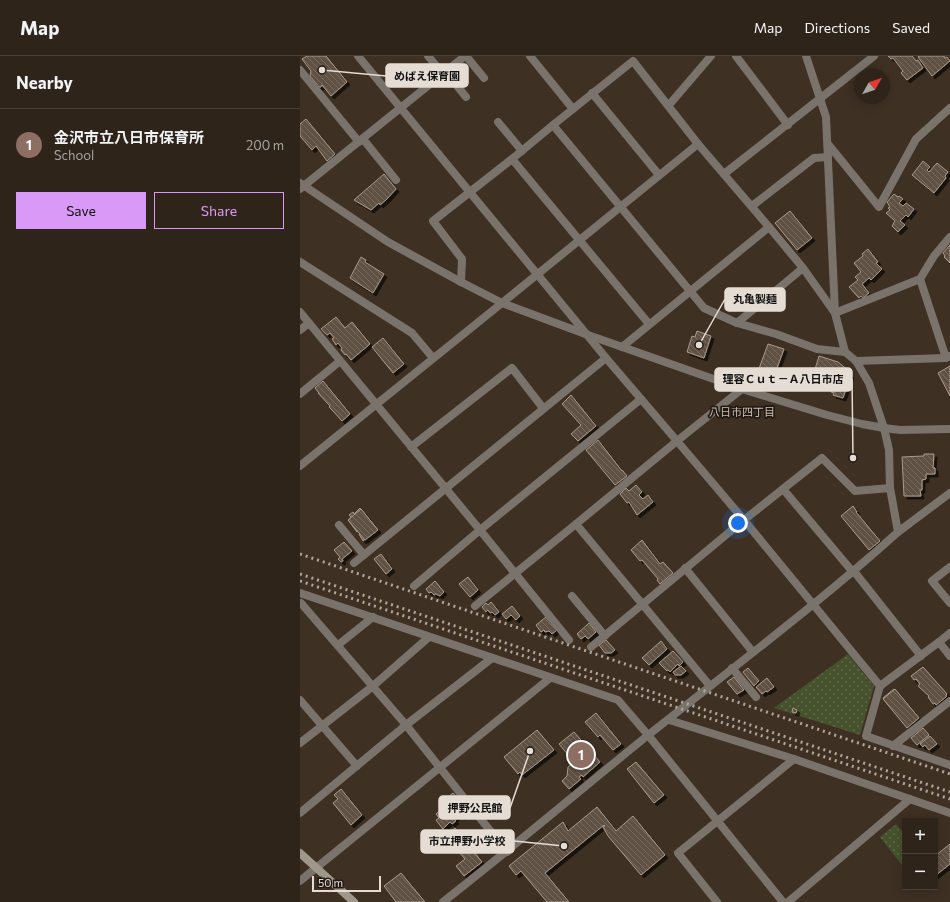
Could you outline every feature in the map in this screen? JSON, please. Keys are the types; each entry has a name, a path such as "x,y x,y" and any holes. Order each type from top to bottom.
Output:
{"main road":[{"path":"300,853 354,902"}],"street":[{"path":"358,56 606,358 744,520 880,686"},
{"path":"428,56 466,97"},
{"path":"484,78 465,56 361,140 301,186 388,242 502,303 742,389 834,417 862,424 900,430 950,430"},
{"path":"530,56 573,109"},
{"path":"669,105 711,56"},
{"path":"736,56 788,125"},
{"path":"806,56 826,117 835,313 846,352 856,361 869,383 884,428 889,450 890,488 898,532"},
{"path":"724,174 874,56"},
{"path":"461,282 462,259 433,221 636,58 698,144 803,268 835,313"},
{"path":"300,70 396,180"},
{"path":"592,93 659,175"},
{"path":"828,144 879,207 916,139 950,108"},
{"path":"498,122 522,151"},
{"path":"553,125 704,308 737,323 776,334 817,349 846,352"},
{"path":"300,466 698,144"},
{"path":"752,206 814,158 828,157"},
{"path":"512,159 649,324"},
{"path":"622,347 769,227"},
{"path":"835,313 920,279 934,256 950,237"},
{"path":"300,262 412,333 433,358"},
{"path":"737,323 803,268"},
{"path":"856,361 948,357 920,279"},
{"path":"300,312 411,448 446,488 569,640"},
{"path":"300,330 309,323"},
{"path":"354,563 606,358"},
{"path":"300,394 340,361"},
{"path":"411,448 512,368 543,408"},
{"path":"475,606 742,389"},
{"path":"414,586 480,530 641,399"},
{"path":"591,647 744,520 822,458 855,491 890,488"},
{"path":"783,489 921,656"},
{"path":"443,902 648,735 669,720 752,651 813,604 898,532 950,492"},
{"path":"576,524 710,686"},
{"path":"339,525 364,555"},
{"path":"950,567 932,581 950,603"},
{"path":"686,568 752,651"},
{"path":"506,852 406,725 301,604 304,595 618,700 783,902"},
{"path":"572,596 604,636"},
{"path":"338,645 373,617"},
{"path":"950,633 880,686 866,736 950,765"},
{"path":"300,742 373,686 429,637"},
{"path":"939,642 950,656"},
{"path":"300,813 406,725 492,658"},
{"path":"732,668 756,697"},
{"path":"300,881 550,678"},
{"path":"300,700 357,766"},
{"path":"893,746 950,701"},
{"path":"669,720 794,759 950,813"},
{"path":"717,902 678,853 794,759"},
{"path":"788,902 910,799"}],"green space":[{"path":"848,654 874,686 860,735 774,708"},
{"path":"896,824 902,831 902,865 880,837"}],"building":[{"path":"307,56 326,56 347,82 331,96 322,85 319,87 310,76 311,71 302,59"},
{"path":"888,56 912,56 916,61 918,60 923,68 907,80 901,73 903,71 893,58 891,59"},
{"path":"944,56 950,61 932,76 918,57"},
{"path":"306,119 335,154 327,161 316,146 312,150 300,136 300,124"},
{"path":"923,161 930,167 927,170 929,172 937,163 948,172 945,176 946,178 934,193 912,175"},
{"path":"384,174 396,189 387,199 380,205 379,203 371,210 354,200"},
{"path":"894,194 903,199 899,203 903,206 906,203 914,209 908,217 906,215 900,221 905,225 898,232 892,226 895,221 886,213 890,210 887,202"},
{"path":"790,211 812,238 797,250 775,223"},
{"path":"950,245 950,263 944,257 945,256 943,253"},
{"path":"868,249 878,262 876,263 882,269 871,280 869,278 862,284 869,293 863,298 861,296 859,298 849,287 858,280 855,277 861,272 854,263 863,256 862,254"},
{"path":"361,257 366,260 365,262 384,274 373,293 350,278"},
{"path":"336,317 345,328 352,322 370,344 351,360 341,350 342,348 338,343 336,345 332,339 334,338 330,333 327,335 321,329"},
{"path":"697,331 711,336 704,358 687,352 692,336 695,337"},
{"path":"383,338 404,364 393,373 372,347"},
{"path":"768,344 784,349 773,379 757,374"},
{"path":"819,356 838,362 849,371 848,372 851,375 843,398 833,395 834,393 831,392 832,389 828,387 830,382 813,376"},
{"path":"950,366 950,396 938,373"},
{"path":"323,381 350,414 342,421 315,388"},
{"path":"571,395 596,426 578,441 571,434 581,425 562,404"},
{"path":"598,440 627,476 615,485 586,450"},
{"path":"924,454 934,454 933,468 935,468 935,474 926,474 926,479 922,480 922,490 920,490 921,496 904,496 902,457 924,456"},
{"path":"636,485 642,492 639,495 643,499 648,495 653,502 637,515 629,502 627,503 620,494 626,488 629,491"},
{"path":"853,506 856,512 880,541 869,550 841,516"},
{"path":"360,508 377,529 363,541 359,534 362,532 360,530 357,532 348,520 351,517 349,515 353,512 354,514"},
{"path":"361,509 378,530 365,540 348,520"},
{"path":"642,540 660,564 663,562 673,573 660,584 657,580 658,579 642,560 640,561 631,550"},
{"path":"344,542 352,551 342,559 343,561 341,562 338,559 340,557 334,550"},
{"path":"381,554 392,569 386,574 374,559"},
{"path":"468,577 478,590 470,597 459,584"},
{"path":"435,581 444,592 440,596 436,594 434,595 431,592 429,593 426,589"},
{"path":"491,602 499,612 495,615 492,612 490,613 488,610 486,612 482,607 486,603 488,605"},
{"path":"512,606 520,616 516,620 511,615 506,619 502,614"},
{"path":"546,617 557,630 552,634 549,631 545,632 544,630 541,632 536,625"},
{"path":"589,623 596,632 588,639 585,636 581,639 577,634"},
{"path":"606,640 615,650 611,653 605,653 599,645"},
{"path":"661,641 667,649 649,665 642,658"},
{"path":"673,651 683,662 679,666 678,664 670,672 659,663"},
{"path":"681,666 686,671 681,675 675,675 673,672"},
{"path":"923,667 947,694 947,696 936,705 935,703 933,704 928,697 929,696 918,686 920,684 916,679 914,680 911,676"},
{"path":"748,668 759,681 754,686 743,672"},
{"path":"734,677 744,690 737,694 727,682"},
{"path":"767,678 774,687 762,694 756,687"},
{"path":"894,689 918,718 907,727 883,698"},
{"path":"895,689 919,718 907,728 883,699"},
{"path":"793,708 797,710 796,713 792,712"},
{"path":"596,713 621,744 613,750 600,735 598,737 585,722"},
{"path":"923,728 929,735 917,745 911,738"},
{"path":"537,730 554,750 522,775 520,772 518,774 504,757"},
{"path":"574,732 600,762 583,777 582,775 579,777 581,779 569,789 562,781 567,776 568,767 574,762 559,744"},
{"path":"930,736 937,744 929,750 925,745 923,747 920,744"},
{"path":"636,762 664,795 654,803 627,769"},
{"path":"341,789 362,815 351,825 333,803 338,799 334,795"},
{"path":"453,793 468,812 462,817 458,812 455,815 457,817 454,819 456,821 452,824 450,822 443,829 436,820 439,818 436,814 443,808 440,804"},
{"path":"597,807 616,831 633,816 665,855 641,875 608,836 603,827 605,826 604,825 545,873 569,902 547,902 521,871 516,875 509,866 563,822 568,831"},
{"path":"455,828 482,862 464,876 456,866 465,859 445,836"},
{"path":"950,844 950,864 938,874 938,854"},
{"path":"401,873 425,902 396,902 384,886"}],"railway":[{"path":"300,554 950,774"},
{"path":"300,574 950,792"},
{"path":"300,581 950,799"}],"place":[{"name":"めばえ保育園","path":"322,70"},
{"name":"丸亀製麺","path":"699,345"},
{"name":"理容Ｃｕｔ－Ａ八日市店","path":"853,458"},
{"name":"押野公民館","path":"530,751"},
{"name":"金沢市立八日市保育所","path":"581,755"},
{"name":"市立押野小学校","path":"564,846"}],"district":[{"name":"八日市四丁目","path":"742,412"}]}
